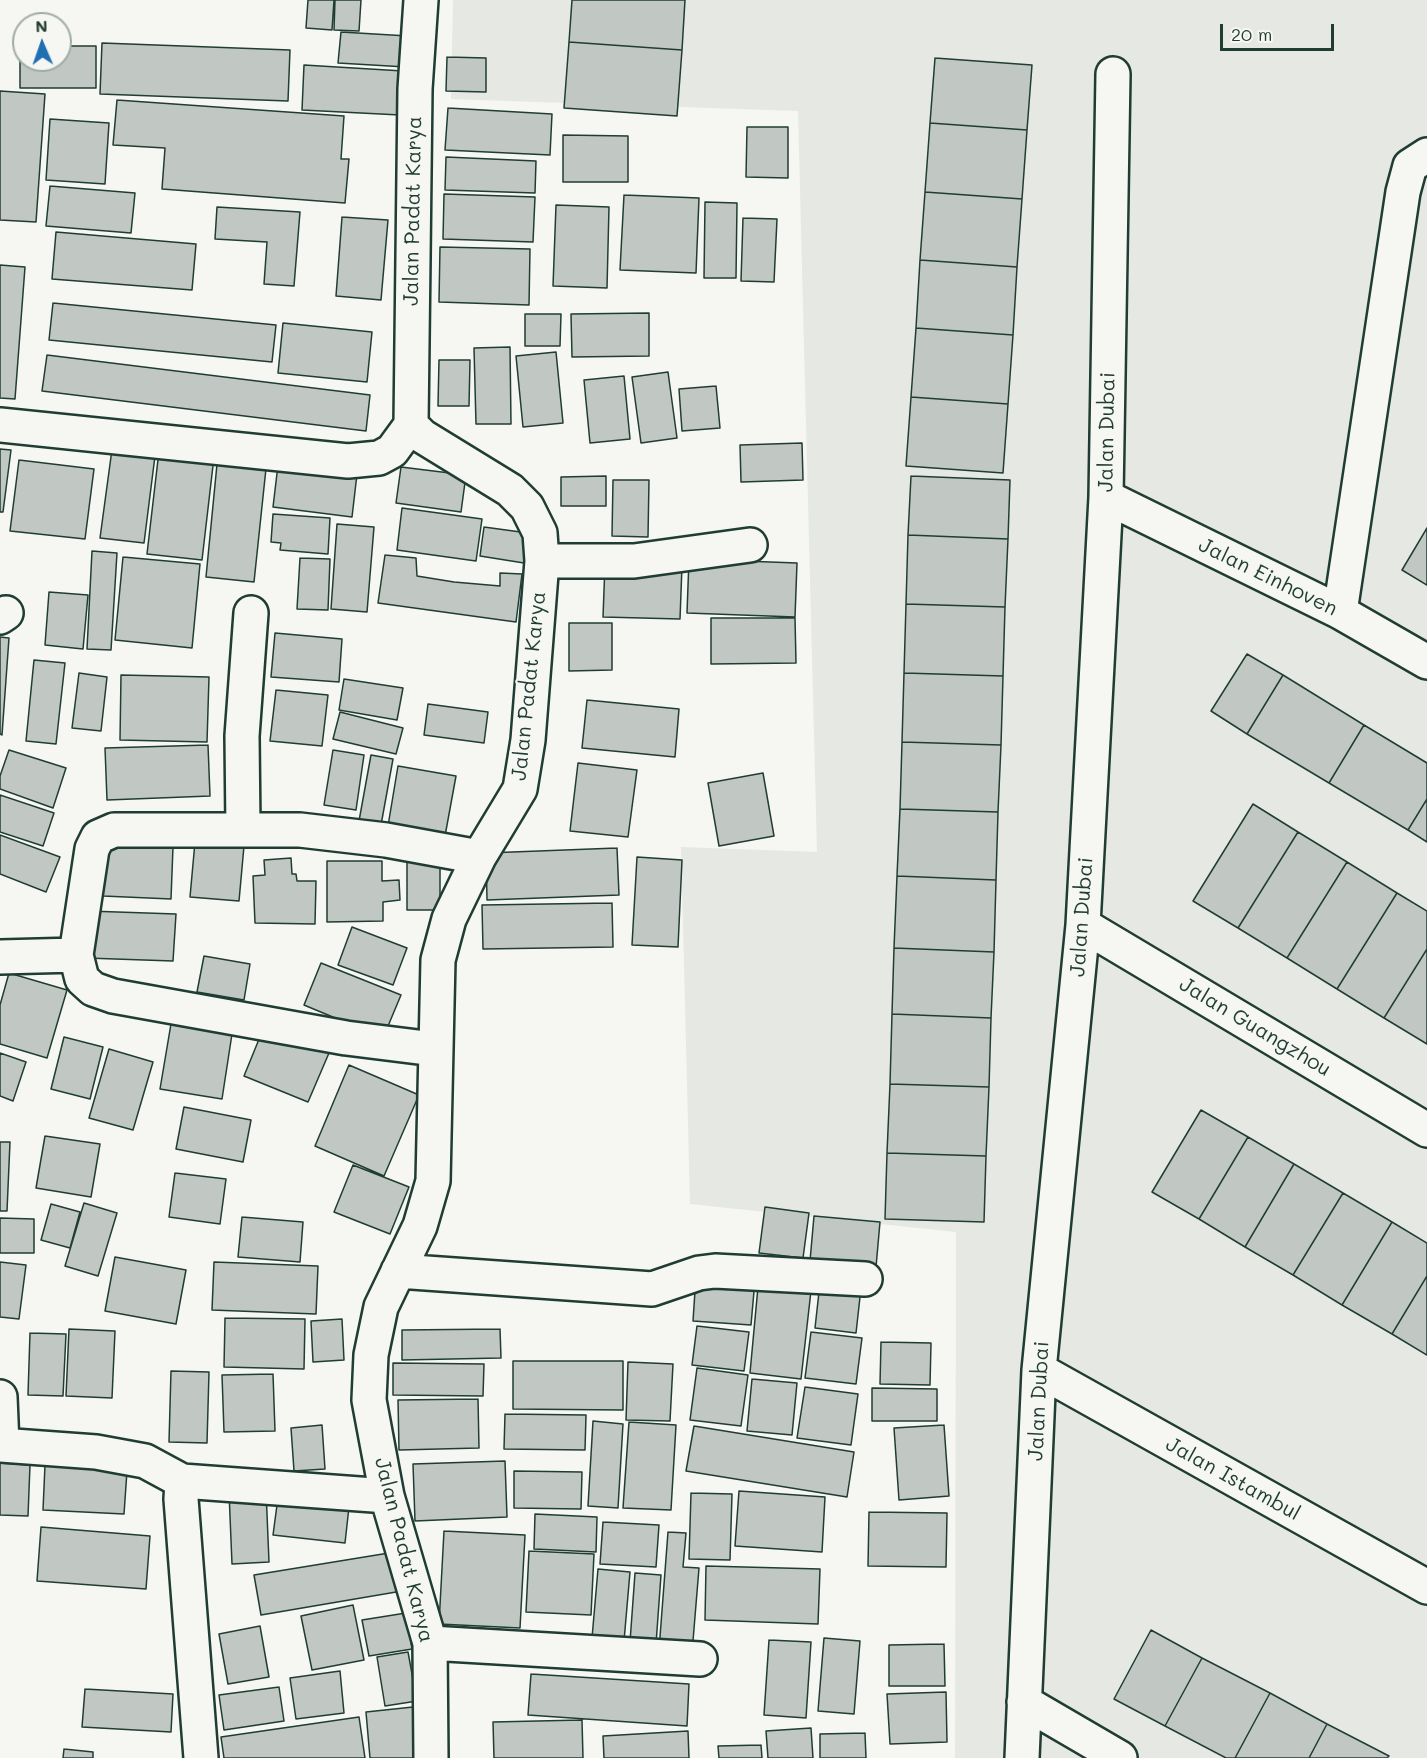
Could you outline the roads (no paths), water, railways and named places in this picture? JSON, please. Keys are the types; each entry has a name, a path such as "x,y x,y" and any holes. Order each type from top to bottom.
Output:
{"street":[{"name":"Jalan Padat Karya","path":"421,0 415,89 411,425 422,436 510,490 527,507 540,533 542,561 528,740 520,789 479,857 449,919 438,960 434,1049 433,1181 420,1226 381,1307 371,1354 369,1400 387,1496 430,1643 431,1758"},
{"name":"Jalan Dubai","path":"1022,1758 1040,1370 1083,925 1106,497 1113,74"},
{"path":"1340,612 1403,192 1410,166 1427,155"},
{"path":"0,425 348,461 380,458 392,451 411,425"},
{"name":"Jalan Einhoven","path":"1106,497 1340,612 1427,662"},
{"path":"542,561 634,561 750,545"},
{"path":"243,829 242,736 251,613"},
{"path":"434,1049 346,1038 113,996 93,989 82,979 76,955 92,849 98,837 114,830 300,830 386,840 479,857"},
{"name":"Jalan Guangzhou","path":"1083,925 1427,1130"},
{"path":"0,957 76,955"},
{"path":"398,1271 652,1289 715,1271 865,1279"},
{"name":"Jalan Istambul","path":"1040,1370 1427,1587"},
{"path":"0,1397 1,1445 96,1452 145,1461 182,1481 387,1496"},
{"path":"182,1481 181,1499 201,1758"},
{"path":"430,1643 700,1659"},
{"path":"1024,1702 1120,1758"}]}
